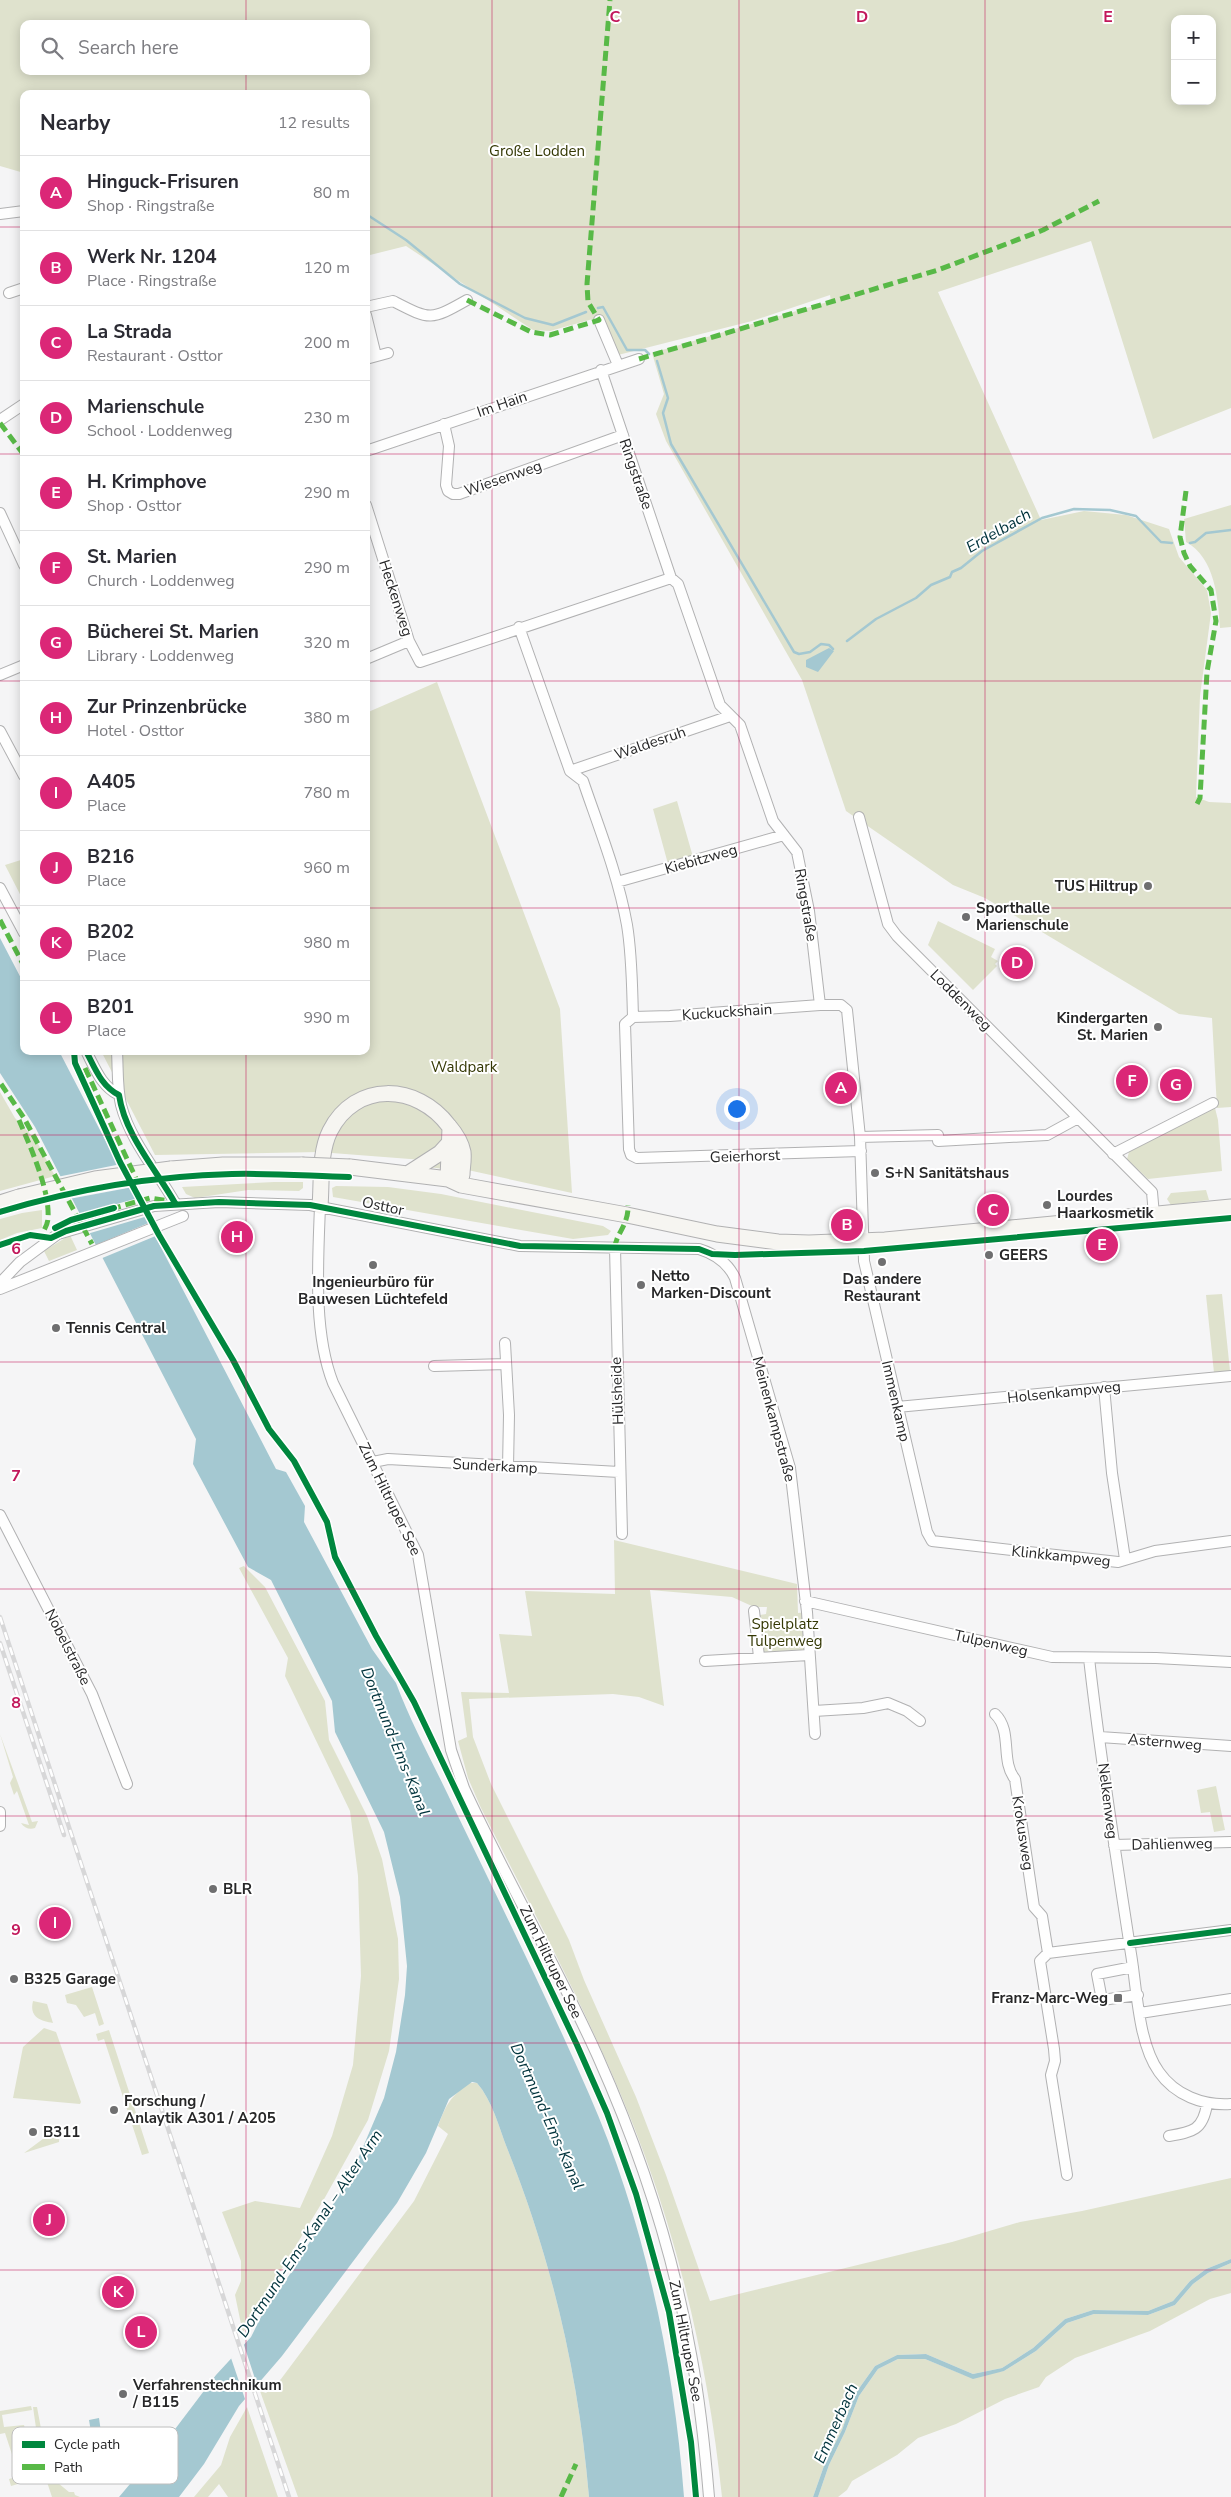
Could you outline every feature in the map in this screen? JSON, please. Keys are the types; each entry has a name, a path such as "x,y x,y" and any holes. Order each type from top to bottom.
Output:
{"main road":[{"path":"320,1206 323,1152 328,1133 346,1110 382,1094 403,1094 421,1100 438,1111 458,1140 463,1152 455,1177"},
{"path":"450,1127 455,1177"},
{"path":"409,1173 440,1154 450,1142"},
{"path":"0,1203 95,1179 171,1169 223,1165 302,1165 350,1167 455,1177 593,1204 628,1215 717,1234 762,1240 809,1243 864,1242 1231,1207"}],"street":[{"path":"0,214 20,212"},
{"path":"9,293 20,289"},
{"path":"370,306 393,301 423,317 433,316 467,300"},
{"path":"599,320 618,365"},
{"path":"371,358 388,353"},
{"name":"Im Hain","path":"370,450 601,370 639,359"},
{"name":"Ringstraße","path":"601,370 671,578 678,584 720,705 740,725 772,821 797,852 809,911 820,1005"},
{"path":"0,420 20,407"},
{"name":"Wiesenweg","path":"444,424 450,446 446,485 448,491 453,494 459,494 623,435"},
{"path":"0,513 19,543"},
{"name":"Heckenweg","path":"370,526 410,641 420,662 519,626"},
{"path":"633,1016 632,968 627,925 617,882 583,781 570,771 519,626 671,578"},
{"path":"370,657 410,641"},
{"path":"0,675 20,666"},
{"name":"Waldesruh","path":"570,771 730,716"},
{"path":"0,731 20,768"},
{"name":"Loddenweg","path":"860,817 888,924 1152,1192 1154,1215"},
{"name":"Kiebitzweg","path":"617,882 784,835"},
{"path":"0,888 20,926"},
{"path":"820,1005 840,1005 847,1010 860,1137 864,1242"},
{"name":"Kuckuckshain","path":"633,1016 670,1016 820,1005"},
{"name":"Geierhorst","path":"633,1016 625,1024 629,1149 631,1155 637,1158 860,1151"},
{"path":"88,1055 104,1084 108,1089 119,1095"},
{"path":"117,1055 119,1095 123,1112 133,1134 175,1203"},
{"path":"1113,1154 1213,1103"},
{"path":"860,1137 938,1135 938,1142 1048,1135 1078,1118"},
{"name":"Osttor","path":"0,1283 40,1245 58,1234 154,1206 175,1203 276,1202 320,1206 510,1244 544,1248 699,1249 712,1254"},
{"name":"Zum Hiltruper See","path":"320,1206 319,1321 322,1349 332,1383 418,1555 451,1750 461,1780 598,2056 618,2104 653,2205 681,2303 691,2352 698,2396 709,2497"},
{"path":"0,1289 182,1216"},
{"name":"Immenkamp","path":"864,1242 864,1262 927,1532 932,1541 950,1544"},
{"name":"Hülsheide","path":"615,1248 618,1472 622,1534"},
{"name":"Meinenkampstraße","path":"712,1254 728,1267 736,1278 790,1468 805,1601 815,1734"},
{"path":"505,1344 508,1466"},
{"path":"434,1366 506,1364"},
{"name":"Holsenkampweg","path":"897,1407 1054,1394 1104,1387 1231,1376"},
{"path":"1104,1387 1112,1473 1125,1560"},
{"name":"Sunderkamp","path":"372,1462 388,1459 618,1472"},
{"name":"Nobelstraße","path":"0,1515 92,1694 127,1784"},
{"name":"Klinkkampweg","path":"950,1544 1118,1562 1155,1551 1231,1541"},
{"name":"Tulpenweg","path":"805,1601 1035,1653 1089,1658 1156,1658 1231,1662"},
{"path":"754,1611 759,1658"},
{"path":"705,1661 808,1656"},
{"name":"Nelkenweg","path":"1089,1658 1114,1845 1130,1943"},
{"path":"814,1711 863,1708 888,1703 907,1711 920,1721"},
{"name":"Krokusweg","path":"996,1714 1003,1721 1009,1772 1015,1779 1034,1906 1042,1916 1048,1953"},
{"name":"Asternweg","path":"1100,1737 1231,1746"},
{"path":"0,1812 0,1826"},
{"name":"Dahlienweg","path":"1114,1845 1231,1842"},
{"path":"1067,2175 1051,2075 1055,2061 1054,2049 1040,1961 1048,1953 1231,1930"},
{"path":"1130,1943 1144,2038 1158,2071 1175,2089 1207,2104 1231,2104"},
{"path":"1133,1968 1097,1974 1102,2000 1138,1995"},
{"path":"1140,2013 1231,1999"},
{"path":"1169,2136 1196,2129 1205,2119 1207,2104"}],"green space":[{"name":"Große Lodden","path":"0,0 1231,0 1231,408 1153,439 1091,241 938,292 1041,520 1084,511 1126,515 1169,529 1179,557 1207,590 1211,613 1200,696 1196,797 1209,802 1231,803 1231,1107 1217,1108 1212,1018 1179,1014 985,898 953,885 846,811 802,680 666,441 656,414 664,394 652,353 831,301 830,295 752,321 618,355 600,317 550,331 533,330 406,246 370,255 370,90 20,90 20,172 0,166"},
{"path":"1231,505 1231,627 1220,628 1213,580 1203,558 1196,549 1186,542 1184,519"},
{"name":"Waldpark","path":"437,682 560,1009 572,1193 445,1165 444,1169 428,1167 423,1160 319,1152 155,1155 103,1055 370,1055 370,711"},
{"path":"677,801 693,857 668,864 653,809"},
{"path":"20,860 20,894 5,865"},
{"path":"938,921 995,949 991,957 998,961 995,964 997,966 973,990 928,945"},
{"path":"0,1092 15,1118 36,1140 55,1176 0,1191"},
{"path":"1215,1108 1218,1120 1222,1171 1148,1179 1127,1159 1129,1152 1203,1111"},
{"path":"303,1182 303,1188 299,1191 248,1190 195,1198 186,1194 182,1187"},
{"path":"336,1186 388,1187 441,1194 603,1226 611,1231 608,1235 573,1239 333,1197 332,1188"},
{"path":"1206,1190 1209,1200 1171,1205 1167,1199 1171,1193"},
{"path":"42,1210 42,1228 17,1233 0,1240 0,1219"},
{"path":"70,1235 77,1250 49,1261 44,1251"},
{"path":"1222,1294 1230,1371 1214,1373 1206,1295"},
{"name":"Spielplatz Tulpenweg","path":"614,1540 797,1584 798,1613 807,1612 809,1650 762,1652 760,1615 766,1614 767,1607 754,1607 732,1597 650,1590 664,1706 639,1697 613,1694 469,1699 473,1737 491,1784 569,1940 584,1980 636,2097 666,2175 710,2301 952,2242 1020,2222 1082,2211 1231,2178 1231,2259 1206,2269 1190,2281 1173,2301 1148,2311 1093,2310 1065,2319 1033,2348 1002,2368 973,2374 926,2354 897,2355 875,2366 855,2394 842,2430 825,2463 813,2497 722,2497 711,2410 694,2324 672,2239 645,2156 628,2111 589,2023 481,1808 468,1778 458,1741 467,1737 461,1692 509,1693 499,1634 532,1636 525,1591 615,1594"},
{"path":"244,1566 265,1587 325,1701 329,1740 367,1816 382,1859 398,1939 399,1979 389,2051 368,2120 323,2201 241,2336 241,2324 235,2295 241,2281 241,2261 222,2212 255,2201 300,2208 332,2136 353,2065 361,1976 358,1876 350,1811 285,1676 288,1658 239,1568"},
{"path":"0,1734 32,1822 38,1821 35,1828 27,1828 21,1823 29,1825 17,1791 14,1795 10,1783 13,1777"},
{"path":"1216,1786 1225,1830 1214,1832 1210,1812 1201,1813 1197,1790"},
{"path":"92,1987 104,2024 99,2026 95,2013 84,2017 76,2005 67,2003 65,1995"},
{"path":"33,2001 47,2004 53,2023 44,2021 34,2014"},
{"path":"44,2028 56,2032 81,2102 80,2104 13,2098 23,2047"},
{"path":"109,2030 149,2153 142,2155 104,2039 98,2041 96,2034"},
{"path":"469,2083 477,2083 487,2097 495,2114 523,2190 550,2276 571,2363 589,2497 298,2497 260,2391 266,2393 281,2379 414,2201 448,2134 438,2126 444,2112 453,2097"},
{"path":"60,2125 59,2142 24,2153 55,2130 54,2127"},
{"path":"1231,2263 1231,2293 1210,2299 1150,2331 1075,2358 1046,2377 1039,2387 1005,2399 956,2424 918,2438 897,2455 852,2481 847,2490 838,2497 818,2497 829,2465 845,2432 859,2396 878,2369 898,2359 925,2359 964,2375 1004,2371 1036,2351 1067,2323 1094,2314 1148,2315 1175,2305 1193,2284 1208,2273"},
{"path":"31,2406 32,2410 2,2415 4,2427 24,2425 24,2427 12,2427 12,2454 5,2433 0,2434 0,2411"},
{"path":"33,2407 37,2407 41,2427 36,2427"},
{"path":"247,2407 278,2497 228,2497 219,2484 208,2497 194,2497 221,2465 230,2437"},
{"path":"12,2478 12,2484 18,2484 11,2486 9,2479"},
{"path":"48,2484 59,2484 69,2492 74,2492 75,2495 80,2497 52,2497"}],"water":[{"path":"829,648 834,651 818,672 806,667 806,660"},
{"name":"Dortmund-Ems-Kanal","path":"0,938 20,976 20,1055 61,1055 276,1469 286,1472 305,1506 304,1522 372,1649 396,1683 417,1733 524,1954 589,2094 626,2191 641,2241 664,2343 673,2395 684,2497 589,2497 571,2363 550,2276 523,2190 495,2114 487,2097 477,2083 472,2082 449,2099 426,2153 397,2203 282,2356 239,2406 204,2464 179,2497 119,2497 130,2484 178,2484 177,2427 216,2375 251,2337 262,2315 290,2274 351,2175 384,2098 396,2052 405,1995 407,1966 400,1897 384,1832 335,1732 332,1701 271,1580 248,1567 193,1464 196,1439 35,1127 0,1073"},
{"path":"1231,2259 1231,2263 1208,2273 1193,2284 1175,2305 1148,2315 1094,2314 1067,2323 1036,2351 1004,2371 973,2379 925,2359 898,2359 878,2369 859,2396 845,2432 829,2465 818,2497 813,2497 825,2463 842,2430 855,2394 875,2366 897,2355 926,2354 973,2374 1002,2368 1033,2348 1065,2319 1093,2310 1148,2311 1173,2301 1190,2281 1206,2269"},
{"path":"99,2418 100,2427 90,2427 89,2420"}],"pier":[{"path":"121,1164 133,1187 69,1199 57,1177"},
{"path":"138,1198 148,1216 87,1234 77,1215"},
{"path":"151,1222 158,1235 100,1259 93,1246"},
{"path":"243,2342 258,2388 246,2402 231,2358"}],"waterway":[{"path":"370,217 406,240 460,284 525,318 553,325 586,312"},
{"path":"598,308 603,307 627,350 645,350 649,354"},
{"path":"657,361 668,398 663,413 671,444 794,652 799,654 810,652 821,644 829,645 833,649"},
{"name":"Erdelbach","path":"847,641 876,619 916,598 931,585 950,577 952,572 961,568 982,551 1042,518 1074,509 1110,510 1136,516 1161,542 1172,543"},
{"name":"Erdelbach","path":"1190,543 1195,542 1206,533 1231,530"}],"railway":[{"path":"0,1617 289,2497"},
{"path":"0,1643 64,1835"}],"marked path":[{"path":"467,300 531,332 550,335 599,320 588,302 587,284 610,0"},
{"path":"639,359 938,270 1043,230 1099,201"},
{"path":"0,423 20,450"},
{"path":"1186,491 1180,537 1190,566 1211,590 1216,621 1207,672 1200,798 1197,804"},
{"path":"0,920 20,958"},
{"path":"85,1068 139,1185"},
{"path":"1,1084 24,1118 92,1244"},
{"path":"19,1120 38,1168 46,1195 48,1220 41,1236"},
{"path":"111,1209 150,1198 169,1201"},
{"path":"615,1248 628,1212 628,1205"},
{"path":"561,2497 576,2464"}],"cycle path":[{"path":"74,1055 75,1063 120,1162 159,1235 233,1360 269,1429 294,1461 327,1522 335,1557 376,1636 414,1702 577,2045 607,2113 636,2194 669,2312 691,2442 696,2497"},
{"path":"88,1055 103,1082 119,1095 122,1110 134,1138 175,1203"},
{"path":"0,1212 86,1190 202,1175 276,1174 349,1177"},
{"path":"0,1245 30,1235 51,1238 66,1231 154,1206 219,1202 310,1205 520,1246 699,1249 712,1254 735,1255 864,1251 1231,1218"},
{"path":"55,1228 71,1220 114,1208"},
{"path":"1130,1943 1231,1930"}],"place":[{"name":"TUS Hiltrup","path":"1148,886"},
{"name":"Sporthalle Marienschule","path":"966,917"},
{"name":"Marienschule","path":"1017,963"},
{"name":"Kindergarten St. Marien","path":"1158,1027"},
{"name":"St. Marien","path":"1132,1081"},
{"name":"Bücherei St. Marien","path":"1176,1085"},
{"name":"Hinguck-Frisuren","path":"841,1088"},
{"name":"S+N Sanitätshaus","path":"875,1173"},
{"name":"Lourdes Haarkosmetik","path":"1047,1205"},
{"name":"La Strada","path":"993,1210"},
{"name":"Werk Nr. 1204","path":"847,1225"},
{"name":"Zur Prinzenbrücke","path":"237,1237"},
{"name":"H. Krimphove","path":"1102,1245"},
{"name":"GEERS","path":"989,1255"},
{"name":"Das andere Restaurant","path":"882,1262"},
{"name":"Ingenieurbüro für Bauwesen Lüchtefeld","path":"373,1265"},
{"name":"Netto Marken-Discount","path":"641,1285"},
{"name":"Tennis Central","path":"56,1328"},
{"name":"BLR","path":"213,1889"},
{"name":"A405","path":"55,1923"},
{"name":"B325 Garage","path":"14,1979"},
{"name":"Franz-Marc-Weg","path":"1118,1998"},
{"name":"Forschung / Anlaytik A301 / A205","path":"114,2110"},
{"name":"B311","path":"33,2132"},
{"name":"B216","path":"49,2220"},
{"name":"B202","path":"118,2292"},
{"name":"B201","path":"141,2332"},
{"name":"Verfahrenstechnikum / B115","path":"123,2394"}],"water label":[{"name":"Dortmund-Ems-Kanal – Alter Arm","path":"309,2233"},
{"name":"Emmerbach","path":"835,2423"}]}
